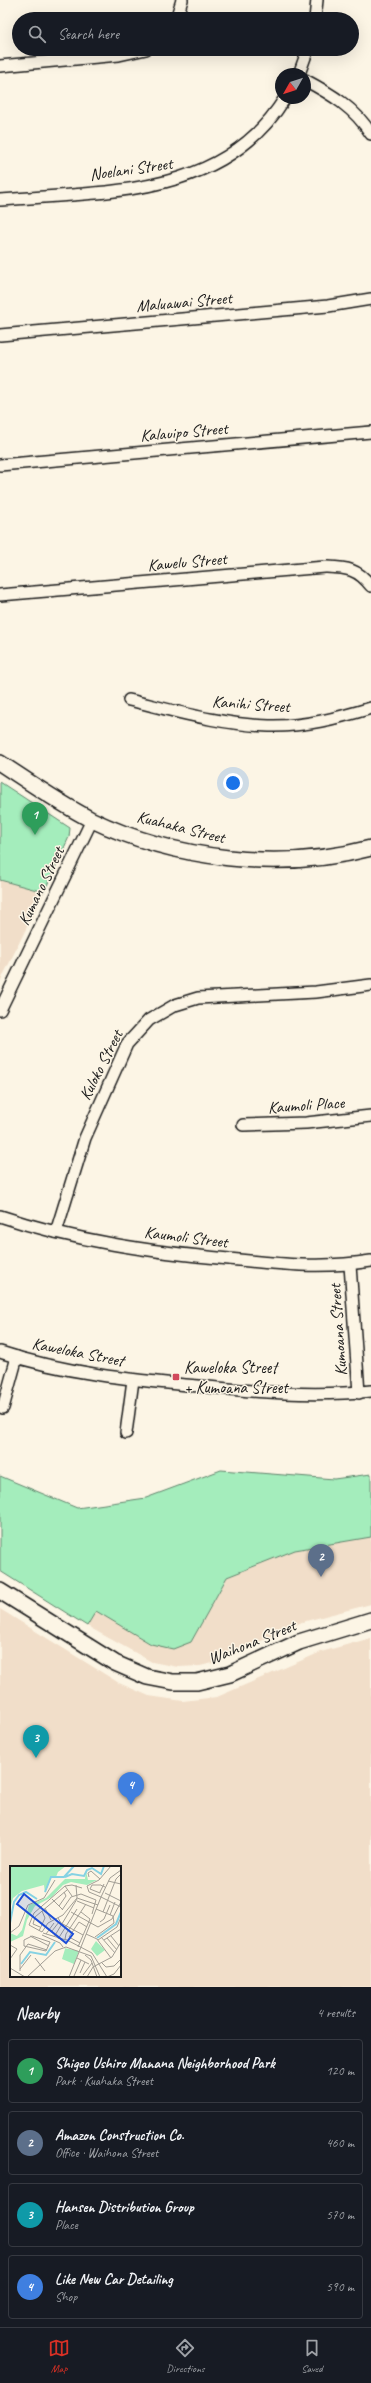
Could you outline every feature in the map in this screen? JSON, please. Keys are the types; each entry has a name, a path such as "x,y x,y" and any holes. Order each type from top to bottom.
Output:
{"street":[{"path":"178,12 182,0"},
{"path":"316,12 317,0"},
{"path":"0,66 108,56"},
{"path":"301,68 305,56"},
{"path":"311,84 344,103 365,124 371,134"},
{"name":"Noelani Street","path":"0,200 147,187 186,177 212,166 244,145 270,119 281,104"},
{"name":"Maluawai Street","path":"0,335 328,306 371,299"},
{"name":"Kalauipo Street","path":"0,465 371,432"},
{"name":"Kawelu Street","path":"0,595 325,567 347,568 362,574 371,586"},
{"name":"Kanihi Street","path":"129,700 208,719 270,726 313,723 371,708"},
{"name":"Kuahaka Street","path":"0,763 92,820 139,838 188,852 224,857 294,860 343,854 371,848"},
{"name":"Kumano Street","path":"0,1010 92,820"},
{"name":"Kuloko Street","path":"56,1232 84,1138 127,1044 149,1020 175,1005 198,998 316,992 371,985"},
{"name":"Kaumoli Place","path":"243,1126 306,1123 371,1116"},
{"name":"Kaumoli Street","path":"0,1216 56,1232 114,1245 173,1254 286,1265 350,1265 371,1261"},
{"name":"Kumoana Street","path":"350,1265 359,1393"},
{"name":"Kaweloka Street","path":"0,1352 17,1357 133,1380 256,1392 305,1394 359,1393 371,1391"},
{"name":"Kaweloka Street","path":"3,1408 17,1357"},
{"name":"Kaweloka Street","path":"126,1433 133,1380"},
{"name":"Waihona Street","path":"0,1591 115,1663 147,1677 173,1682 198,1682 230,1674 299,1642 371,1620"}],"shaded area":[{"path":"0,880 44,892 0,982"},
{"path":"371,1537 371,1604 302,1622 213,1663 200,1666 178,1667 152,1662 87,1626 96,1610 151,1644 191,1642 227,1577 295,1550"},
{"path":"0,1609 119,1683 149,1696 183,1701 217,1697 321,1652 371,1638 371,1987 0,1987"}],"green space":[{"path":"0,782 70,828 69,837 44,892 0,880"},
{"path":"221,1470 334,1479 371,1474 371,1537 295,1550 227,1577 191,1642 173,1649 151,1644 96,1611 87,1626 0,1571 0,1476 77,1508 146,1498"}],"place":[{"name":"Shigeo Ushiro Manana Neighborhood Park","path":"35,835"},
{"name":"Kaweloka Street + Kumoana Street","path":"176,1377"},
{"name":"Amazon Construction Co.","path":"321,1577"},
{"name":"Hansen Distribution Group","path":"36,1758"},
{"name":"Like New Car Detailing","path":"131,1805"}]}
